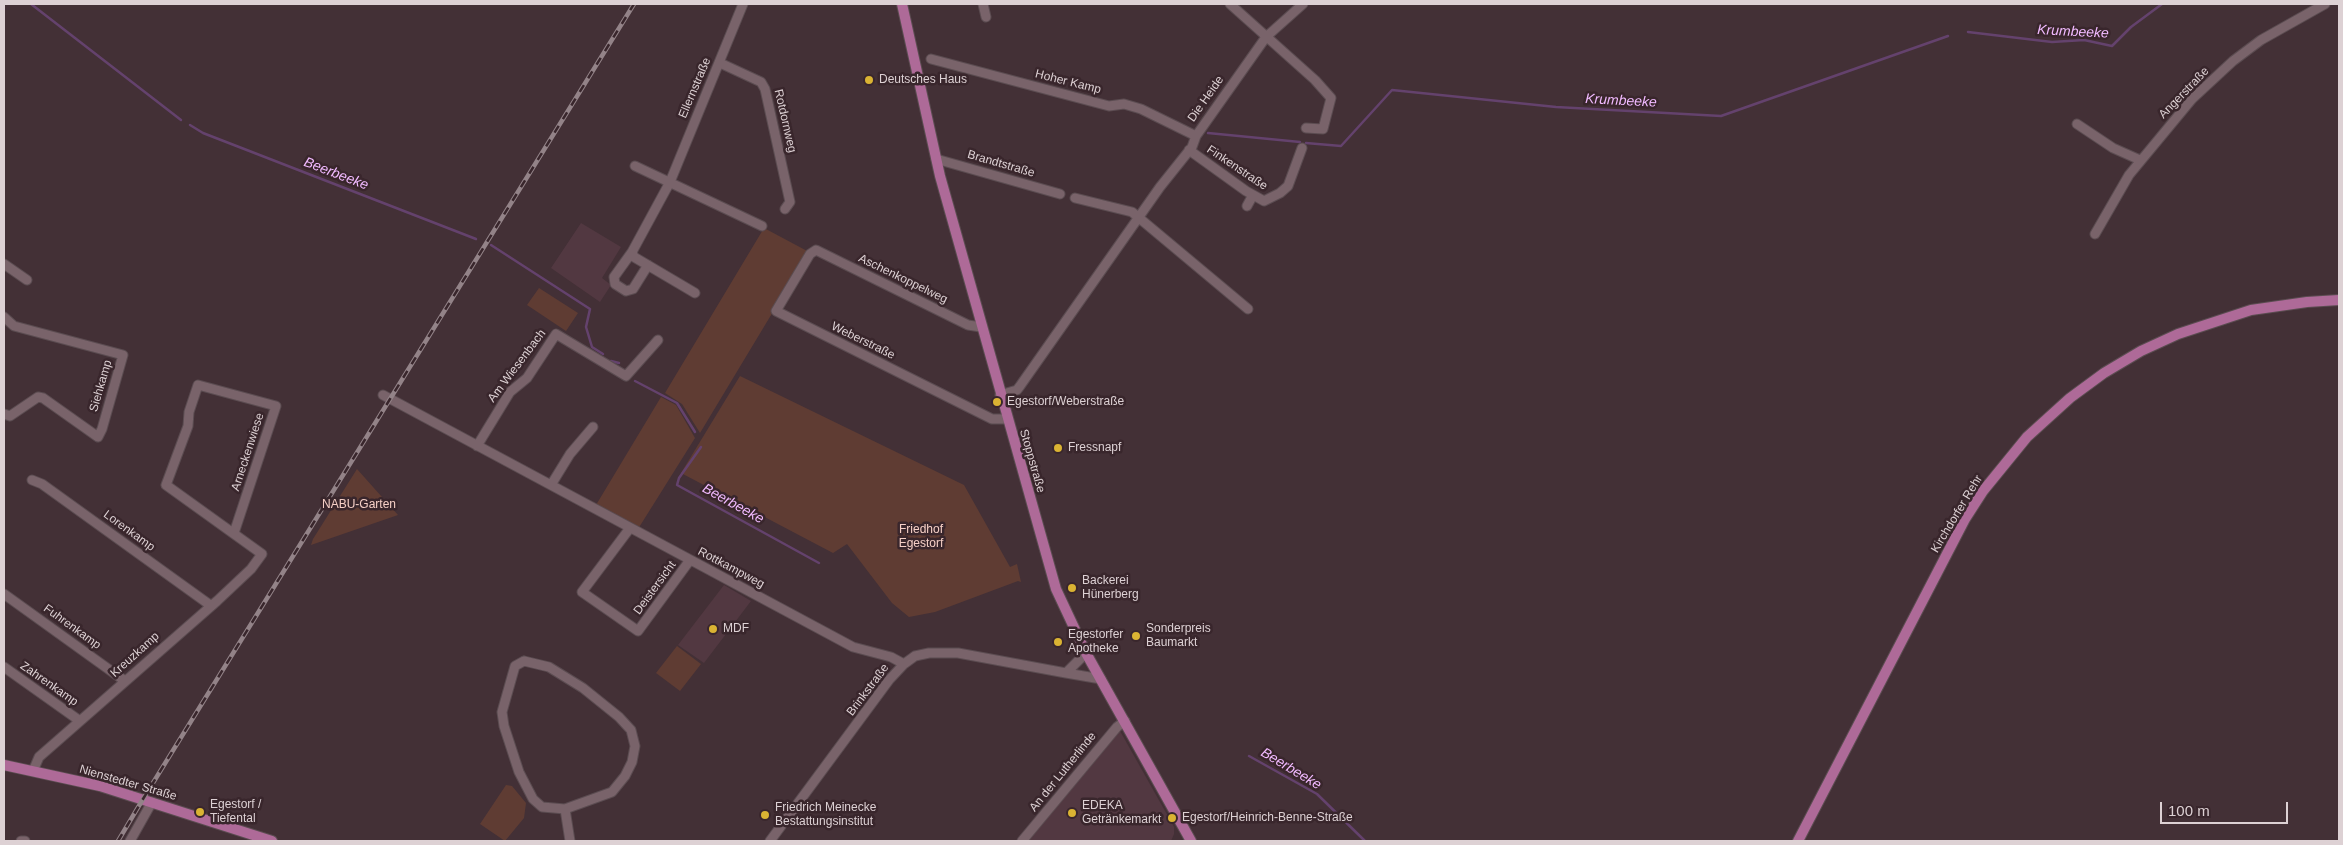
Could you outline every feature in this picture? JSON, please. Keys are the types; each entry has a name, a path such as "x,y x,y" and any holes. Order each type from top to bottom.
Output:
{"main road":[{"name":"Stoppstraße","path":"902,4 936,159 981,327 1056,590 1086,653 1190,841"},
{"name":"Kirchdorfer Rehr","path":"1798,841 1965,519 2004,463 2041,423 2070,398 2104,373 2141,351 2178,334 2251,310 2307,302 2339,300"},
{"name":"Nienstedter Straße","path":"4,764 100,786 272,841"}],"street":[{"name":"Ellernstraße","path":"648,265 633,289 626,291 615,284 614,277 632,252 670,182 743,4"},
{"path":"983,4 986,17"},
{"path":"1230,4 1315,80 1331,98 1323,129 1306,128"},
{"name":"Die Heide","path":"1000,395 1017,390 1189,150 1196,136 1266,37 1303,4"},
{"name":"Angerstraße","path":"2095,234 2140,160 2192,99 2233,61 2261,40 2325,4"},
{"name":"Hoher Kamp","path":"931,59 1109,106 1124,104 1140,109 1196,136"},
{"name":"Rotdornweg","path":"720,63 761,82 766,89 790,202 785,209"},
{"path":"2077,124 2113,148 2140,160"},
{"name":"Finkenstraße","path":"1189,150 1253,196 1264,201 1280,193 1288,186 1302,148"},
{"name":"Brandtstraße","path":"936,159 1060,194"},
{"path":"636,166 762,226"},
{"path":"1247,206 1253,196"},
{"path":"1075,198 1132,212 1140,217 1248,309"},
{"name":"Aschenkoppelweg","path":"816,250 968,325 981,327"},
{"name":"Weberstraße","path":"816,250 810,254 776,312 992,419 1007,420"},
{"path":"632,252 634,257 695,292"},
{"path":"4,264 27,280"},
{"name":"Siehkamp","path":"4,317 14,326 123,355 98,437 44,398 38,397 10,416 4,414"},
{"name":"Am Wiesenbach","path":"477,446 510,392 527,378 556,334 626,376 643,360 658,340"},
{"name":"Arneckenwiese","path":"234,533 276,406 198,385 189,412 188,426 166,485 262,554 258,560"},
{"name":"Rottkampweg","path":"383,395 853,647 892,657 904,664"},
{"path":"551,485 570,454 593,427"},
{"name":"Lorenkamp","path":"32,480 42,484 210,605"},
{"name":"Deistersicht","path":"630,528 582,592 638,631 690,560"},
{"name":"Kreuzkamp","path":"33,771 39,757 251,569 258,560"},
{"name":"Fuhrenkamp","path":"4,594 125,681"},
{"name":"Brinkstraße","path":"770,841 904,664 915,656 943,652 1101,679"},
{"path":"1066,673 1086,653"},
{"path":"524,661 549,667 582,688 619,717 631,730 635,746 632,762 625,776 612,792 565,809 542,807 533,799 519,772 504,726 502,712 515,666 524,661"},
{"name":"Zahrenkamp","path":"4,667 80,721"},
{"name":"An der Lutherlinde","path":"1022,841 1117,727 1125,722"},
{"path":"130,841 152,802"},
{"path":"565,809 570,841"},
{"path":"20,841 25,841"}],"shaded area":[{"path":"581,223 621,247 602,278 611,285 600,302 551,268"},
{"path":"724,585 751,601 704,663 678,645"},
{"path":"1116,731 1120,731 1174,827 1171,841 1025,841"}],"green space":[{"path":"764,228 809,252 700,433 682,404 665,393"},
{"path":"539,288 578,313 566,331 527,305"},
{"name":"Friedhof Egestorf","path":"740,376 964,485 1010,567 1017,564 1021,582 1018,581 935,612 909,617 892,603 847,544 833,553 681,473"},
{"path":"661,397 676,405 695,438 638,529 596,505"},
{"name":"NABU-Garten","path":"357,469 398,515 311,545 313,539"},
{"path":"677,646 701,664 680,691 656,673"},
{"path":"506,785 512,786 526,803 524,818 505,841 480,824"}],"waterway":[{"name":"Beerbeeke","path":"31,4 181,120"},
{"name":"Krumbeeke","path":"1968,32 2052,42 2084,40 2112,46 2131,27 2162,4"},
{"name":"Krumbeeke","path":"1306,143 1341,146 1392,90 1556,107 1721,116 1948,36"},
{"name":"Beerbeeke","path":"190,125 203,133 476,239"},
{"name":"Krumbeeke","path":"1208,133 1300,142"},
{"name":"Beerbeeke","path":"491,245 590,309 586,327 592,347 603,354"},
{"name":"Beerbeeke","path":"611,361 619,363"},
{"name":"Beerbeeke","path":"635,381 677,403 695,432"},
{"name":"Beerbeeke","path":"701,447 679,478 677,485 819,563"},
{"name":"Beerbeeke","path":"1249,756 1317,794 1365,841"}],"railway":[{"path":"118,841 634,4"}],"place":[{"name":"Deutsches Haus","path":"869,80"},
{"name":"Egestorf/Weberstraße","path":"997,402"},
{"name":"Fressnapf","path":"1058,448"},
{"name":"Backerei Hünerberg","path":"1072,588"},
{"name":"MDF","path":"713,629"},
{"name":"Sonderpreis Baumarkt","path":"1136,636"},
{"name":"Egestorfer Apotheke","path":"1058,642"},
{"name":"Egestorf / Tiefental","path":"200,812"},
{"name":"EDEKA Getränkemarkt","path":"1072,813"},
{"name":"Friedrich Meinecke Bestattungsinstitut","path":"765,815"},
{"name":"Egestorf/Heinrich-Benne-Straße","path":"1172,818"}]}
